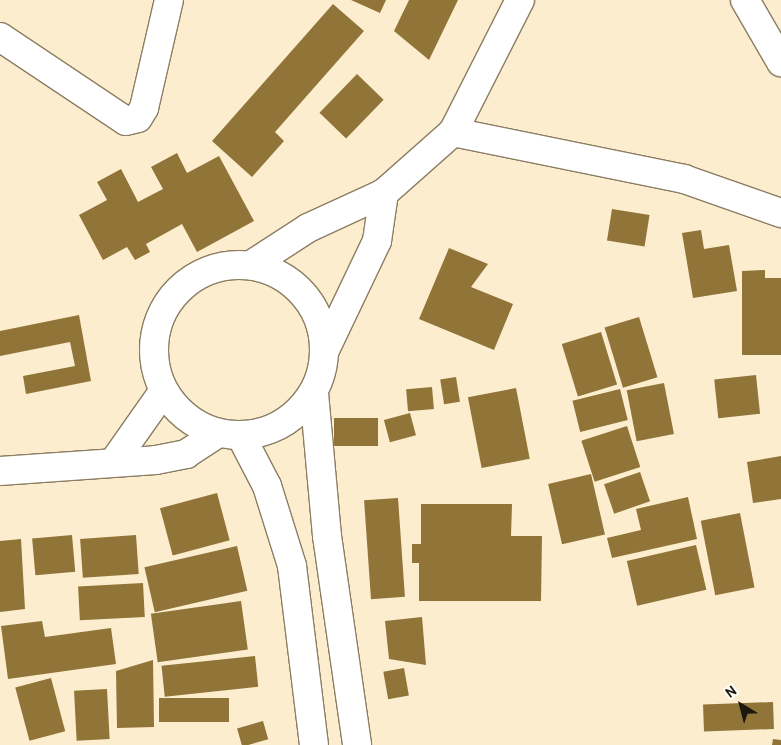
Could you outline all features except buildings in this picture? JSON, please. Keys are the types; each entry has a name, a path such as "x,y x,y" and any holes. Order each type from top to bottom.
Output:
{"main road":[{"path":"0,38 126,120 138,118 144,108 169,0"},
{"path":"251,266 308,228 384,193 453,132 520,0"},
{"path":"745,0 781,62"},
{"path":"453,132 684,179 781,214"},
{"path":"357,745 327,536 314,393 325,350 377,241 384,193"},
{"path":"314,745 292,566 267,486 229,435 183,415 164,392 153,347 168,302 204,272 251,266 280,274 304,294 320,320 325,350"},
{"path":"116,460 164,392"},
{"path":"0,471 186,454 229,435 270,431 295,416 314,393"}]}
